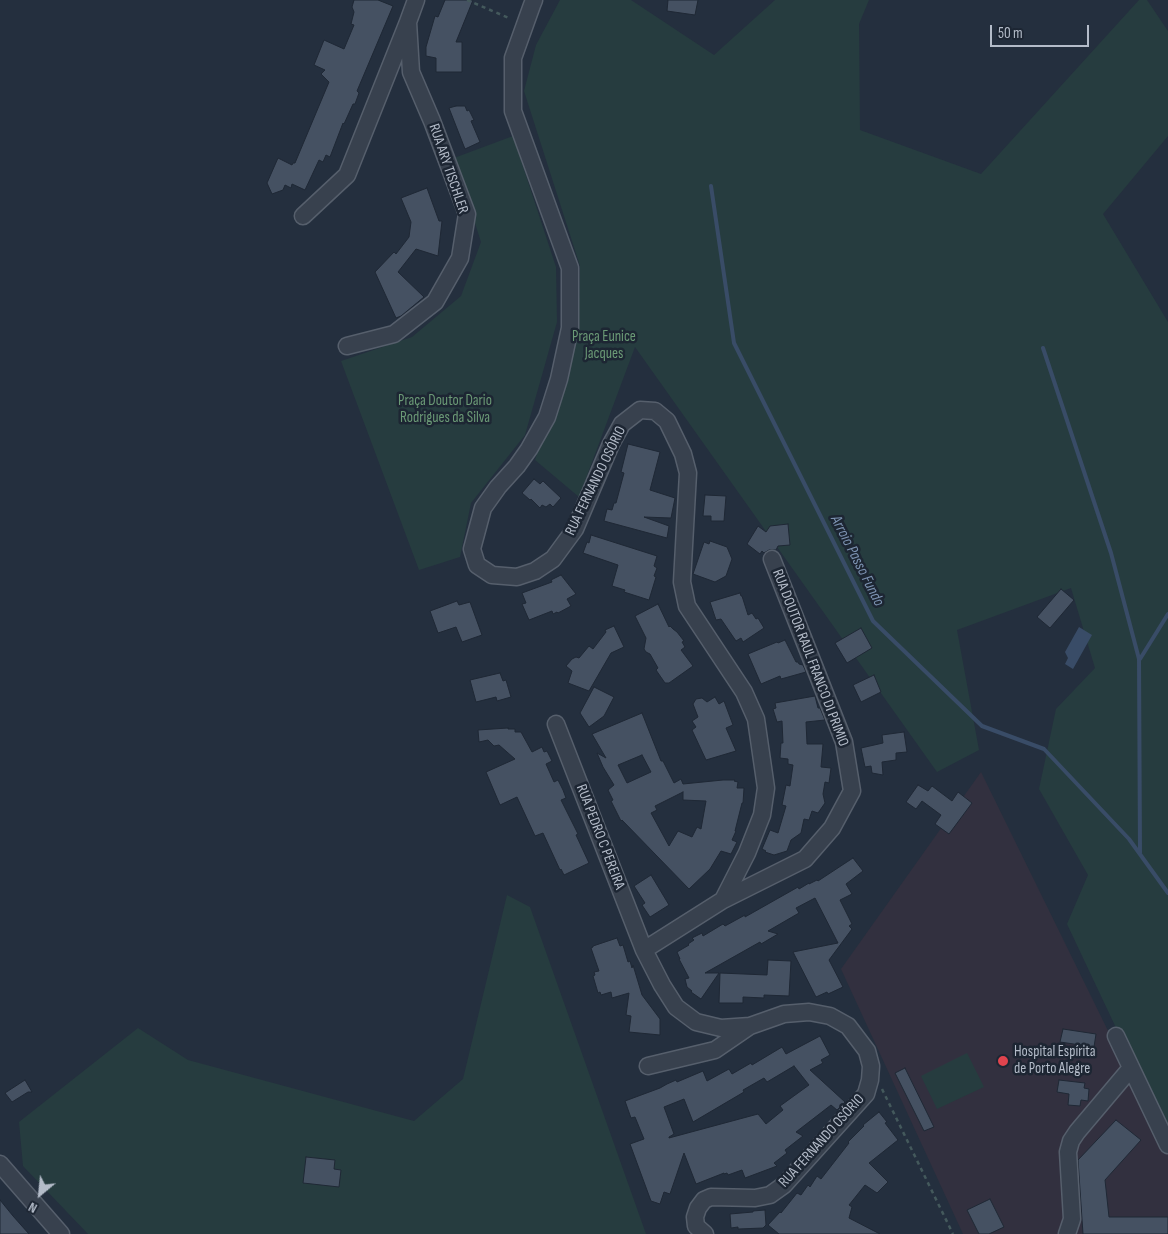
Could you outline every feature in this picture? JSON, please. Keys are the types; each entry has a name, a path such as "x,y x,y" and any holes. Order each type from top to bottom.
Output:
{"street":[{"path":"303,216 347,175 416,0"},
{"name":"RUA FERNANDO OSÓRIO","path":"534,0 513,58 513,111 570,268 570,328 559,379 547,417 529,449 483,508 472,549 477,565 492,575 517,577 535,570 553,558 575,529 611,444 622,424 640,410 655,411 667,421 683,454 688,473 682,582 687,606 744,692 756,719 766,788 762,815 747,853 723,900"},
{"name":"RUA ARY TISCHLER","path":"347,346 394,334 435,302 460,258 467,214 432,121 411,72 408,22"},
{"name":"RUA DOUTOR RAUL FRANCO DI PRIMIO","path":"723,900 805,859 832,828 852,791 844,742 772,559"},
{"name":"RUA PEDRO C PEREIRA","path":"556,724 644,950"},
{"path":"723,900 644,950 676,1007 696,1022 721,1028 750,1026"},
{"path":"648,1066 715,1050 750,1026 784,1014 809,1012 830,1016 848,1026 867,1052 871,1066"},
{"path":"1116,1036 1168,1145"},
{"name":"RUA FERNANDO OSÓRIO","path":"705,1234 696,1226 695,1217 698,1208 704,1200 711,1197 756,1198 770,1195 784,1185 866,1094 871,1066"},
{"path":"1067,1234 1072,1219 1068,1152 1071,1141 1131,1068"},
{"path":"0,1164 61,1234"}],"path":[{"path":"467,0 525,25"},
{"path":"871,1066 953,1234"}],"shaded area":[{"name":"Hospital Espírita de Porto Alegre","path":"981,772 1168,1153 1168,1234 963,1234 841,969"}],"green space":[{"name":"Praça Eunice Jacques","path":"560,0 631,0 714,55 775,0 869,0 859,24 860,130 981,174 1139,0 1147,0 1168,31 1168,136 1103,214 1168,322 1168,1138 1067,924 1088,875 1039,789 1056,709 1095,668 1071,588 957,630 979,750 937,772 635,347 579,497 535,460 578,330 580,266 524,91 536,45"},
{"name":"Praça Doutor Dario Rodrigues da Silva","path":"513,136 556,267 557,322 525,435 471,503 460,557 419,570 341,361 412,337 461,296 481,242 454,158"},
{"path":"507,895 530,907 646,1234 88,1234 23,1166 19,1122 138,1028 188,1060 414,1121 463,1079"},
{"path":"967,1053 984,1087 937,1109 921,1076"}],"water":[{"path":"1079,627 1092,635 1073,669 1065,664 1068,658 1065,652"}],"building":[{"path":"354,0 378,0 393,6 357,91 359,93 355,104 353,104 343,123 330,157 326,155 323,162 319,160 305,190 292,184 291,188 285,185 283,190 272,194 267,183 278,158 292,165 295,163 329,82 321,74 325,70 314,65 324,40 344,49 354,25 351,24"},
{"path":"445,0 473,0 456,42 462,42 462,72 436,72 436,58 426,56 426,47 435,16 438,17"},
{"path":"668,0 698,0 695,15 667,11"},
{"path":"465,106 467,111 469,110 474,120 471,121 480,142 465,149 449,108"},
{"path":"427,188 439,221 442,221 438,256 416,249 398,272 424,297 396,318 375,272 394,252 396,254 409,237 411,222 401,198"},
{"path":"628,444 660,452 650,490 675,498 671,518 644,517 669,526 667,538 604,521 607,509 612,510 614,503 616,503 624,473 621,472"},
{"path":"534,479 540,484 543,481 561,498 553,507 550,504 546,507 542,505 540,508 522,493"},
{"path":"705,495 726,496 724,521 711,521 711,516 703,516"},
{"path":"788,524 790,545 778,546 776,550 769,550 764,553 762,551 760,554 747,544 758,526 766,532 770,526"},
{"path":"591,535 657,556 654,566 657,568 654,576 656,577 649,600 612,586 618,565 583,553"},
{"path":"710,541 727,547 732,559 726,576 715,582 693,574 704,542 709,544"},
{"path":"561,575 576,594 567,599 571,606 558,613 553,614 552,611 529,620 522,604 526,603 522,593 552,582 551,580"},
{"path":"1061,589 1074,600 1050,628 1037,617"},
{"path":"740,593 748,615 752,613 756,619 758,618 764,628 743,642 741,638 736,641 721,619 716,620 710,602"},
{"path":"457,601 459,605 470,602 482,635 462,642 456,627 438,633 430,611"},
{"path":"658,604 669,627 677,632 684,641 682,642 685,647 681,650 693,666 669,683 665,683 656,670 658,668 650,654 644,649 646,638 635,616"},
{"path":"614,626 624,647 611,653 589,691 568,683 572,671 566,666 572,659 579,658 589,646 593,649 606,632 605,630"},
{"path":"861,628 872,648 847,663 835,643"},
{"path":"785,640 796,662 803,665 806,672 781,679 780,676 761,684 748,654"},
{"path":"500,673 503,681 506,680 511,697 497,701 496,697 476,702 470,680"},
{"path":"874,675 881,692 861,702 853,685"},
{"path":"594,687 614,697 604,716 589,727 580,713"},
{"path":"815,696 818,708 820,708 825,720 806,722 807,744 823,744 821,767 831,768 829,783 825,782 823,794 825,803 818,813 812,811 809,820 804,819 801,833 791,840 787,851 774,855 762,849 770,830 778,833 786,806 782,805 786,785 790,786 793,765 788,764 788,759 780,758 781,743 783,743 782,721 777,722 773,709 776,708 775,703"},
{"path":"715,697 719,704 724,701 733,725 726,728 736,751 706,760 692,730 696,727 692,721 698,717 693,704 696,699 702,698 707,702"},
{"path":"642,713 661,761 663,761 674,783 681,779 683,784 723,780 735,780 738,782 737,788 744,788 743,803 732,840 737,842 731,854 721,851 710,869 689,889 621,821 608,790 614,785 597,753 606,758 592,734","holes":["642,755 651,772 627,783 618,765","683,792 683,800 706,801 701,829 697,827 692,837 678,831 669,846 651,813 657,810 655,806"]},
{"path":"515,729 515,732 521,732 532,752 542,747 544,752 547,751 552,761 546,764 554,782 558,780 563,790 566,798 561,800 578,834 576,835 589,863 564,875 543,833 535,836 517,797 500,805 486,772 515,759 499,745 494,746 488,740 479,742 478,730"},
{"path":"904,732 907,752 896,753 896,760 882,762 883,775 872,773 871,766 865,767 861,748 883,743 882,735"},
{"path":"918,785 928,791 932,786 952,801 958,792 972,803 949,834 935,824 941,815 922,801 916,809 906,802"},
{"path":"853,858 863,871 846,884 852,894 840,900 852,924 849,926 852,929 829,960 843,987 816,997 793,952 838,943 815,898 796,908 799,913 768,931 778,934 705,973 719,973 701,999 691,992 687,987 685,979 689,978 677,952 689,945 694,940 692,938 702,933 703,936 723,924 725,926 745,915 745,917 798,887 799,889 809,883 818,881"},
{"path":"651,875 669,905 650,917 642,905 645,903 634,886"},
{"path":"617,938 620,946 623,945 628,962 630,961 632,968 633,965 642,995 660,1019 660,1035 629,1032 631,1016 626,1015 629,993 612,998 611,992 601,995 600,992 598,993 593,976 595,975 594,972 599,971 591,948"},
{"path":"768,960 791,961 789,996 764,995 764,998 743,997 743,1003 719,1003 720,973 767,975"},
{"path":"1063,1029 1096,1034 1094,1047 1060,1042"},
{"path":"820,1036 830,1055 821,1060 823,1063 810,1070 845,1102 837,1110 831,1105 796,1132 803,1136 785,1150 787,1153 774,1163 777,1166 745,1178 742,1170 728,1175 724,1173 696,1184 684,1153 670,1194 664,1192 660,1204 651,1201 630,1144 644,1139 635,1117 631,1118 625,1101 703,1071 707,1081 729,1069 732,1074 751,1063 752,1065 782,1047 786,1054","holes":["794,1066 809,1085 780,1106 783,1110 766,1124 758,1114 669,1138 674,1134 664,1107 684,1099 693,1122 764,1078 767,1082"]},
{"path":"905,1068 934,1127 924,1131 895,1073"},
{"path":"25,1080 32,1092 28,1092 12,1102 5,1093"},
{"path":"1059,1080 1085,1083 1084,1088 1089,1089 1088,1101 1081,1100 1080,1106 1068,1105 1069,1094 1057,1092"},
{"path":"879,1112 898,1140 869,1163 888,1182 877,1193 865,1185 849,1205 852,1207 849,1218 880,1234 779,1234 768,1225 781,1213 797,1193 801,1195 808,1185 810,1187 817,1176 821,1179 848,1142 863,1125"},
{"path":"1116,1120 1141,1140 1105,1180 1109,1217 1168,1217 1168,1234 1083,1234 1078,1160"},
{"path":"306,1157 335,1160 334,1169 341,1170 339,1187 303,1183"},
{"path":"990,1199 1004,1227 989,1234 979,1234 967,1210"},
{"path":"0,1200 13,1216 29,1234 0,1234"},
{"path":"765,1210 766,1225 763,1228 731,1228 730,1214"}],"waterway":[{"name":"Arroio Passo Fundo","path":"711,186 734,343 873,621 982,726 1044,749 1129,839 1168,893"},
{"path":"1043,348 1111,553 1139,659 1140,853"},
{"path":"1140,659 1168,614"}],"place":[{"name":"Hospital Espírita de Porto Alegre","path":"1003,1061"}]}
